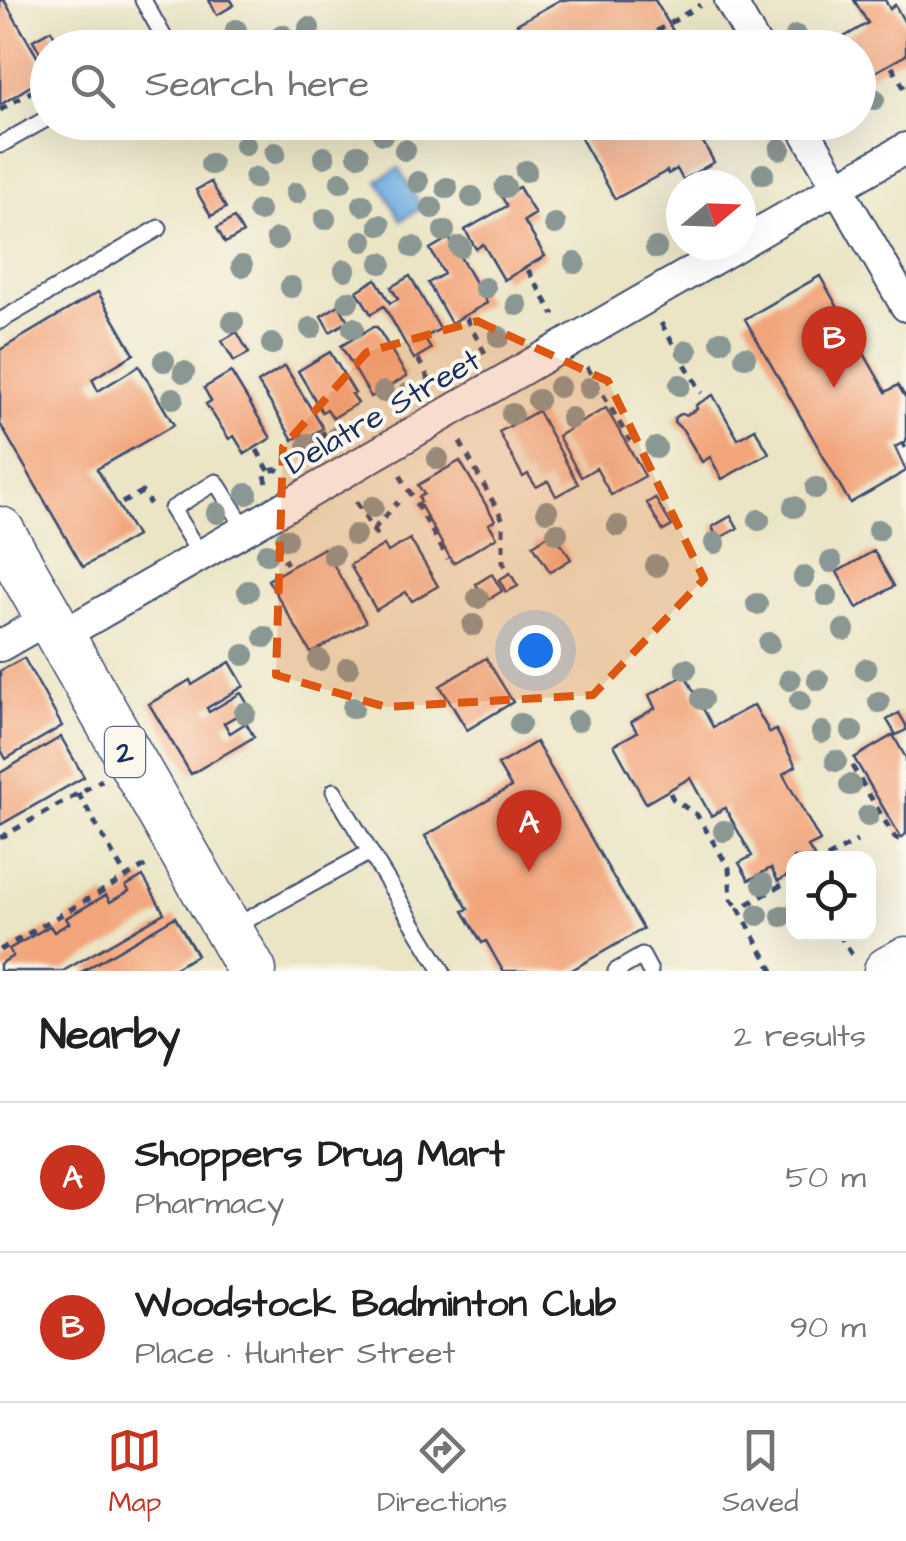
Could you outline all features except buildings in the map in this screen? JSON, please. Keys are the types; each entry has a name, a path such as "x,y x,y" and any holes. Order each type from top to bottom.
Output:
{"main road":[{"name":"2","path":"0,532 252,971"},
{"path":"871,965 906,961"}],"street":[{"path":"730,0 747,30"},
{"path":"810,140 906,306"},
{"name":"Delatre Street","path":"756,234 906,148"},
{"name":"Delatre Street","path":"0,646 55,627 201,556 259,535 713,260"}],"lane":[{"path":"143,0 160,30"},
{"path":"0,145 30,128"},
{"path":"0,321 159,228"},
{"path":"201,556 172,508 216,482 259,535"},
{"path":"334,791 442,971"},
{"path":"228,930 370,852"},
{"path":"616,971 642,956 650,971"}],"path":[{"path":"658,30 706,1"},
{"path":"892,68 906,91"},
{"path":"0,110 30,92"},
{"path":"528,270 558,322"},
{"path":"657,316 702,392"},
{"path":"466,318 490,362"},
{"path":"418,359 437,393"},
{"path":"582,360 630,441"},
{"path":"390,389 404,412"},
{"path":"322,431 336,452"},
{"path":"456,435 504,520 503,562 508,571"},
{"path":"258,450 269,471"},
{"path":"397,469 448,560"},
{"path":"352,495 378,538"},
{"path":"373,530 398,502"},
{"path":"259,535 288,564"},
{"path":"852,766 894,838 906,840"},
{"path":"0,838 104,779"},
{"path":"78,793 126,877"},
{"path":"670,793 697,815 730,873 731,899 773,971"},
{"path":"839,851 857,840"},
{"path":"0,950 151,863"},
{"path":"730,873 740,868"},
{"path":"739,908 786,882"},
{"path":"846,941 871,965"}],"highlighted area":[{"path":"477,321 608,381 704,579 593,695 386,707 276,675 283,447 367,352"}],"water":[{"path":"399,168 422,208 401,220 378,180"}],"place":[{"name":"Woodstock Badminton Club","path":"834,388"},
{"name":"Shoppers Drug Mart","path":"529,872"}]}
